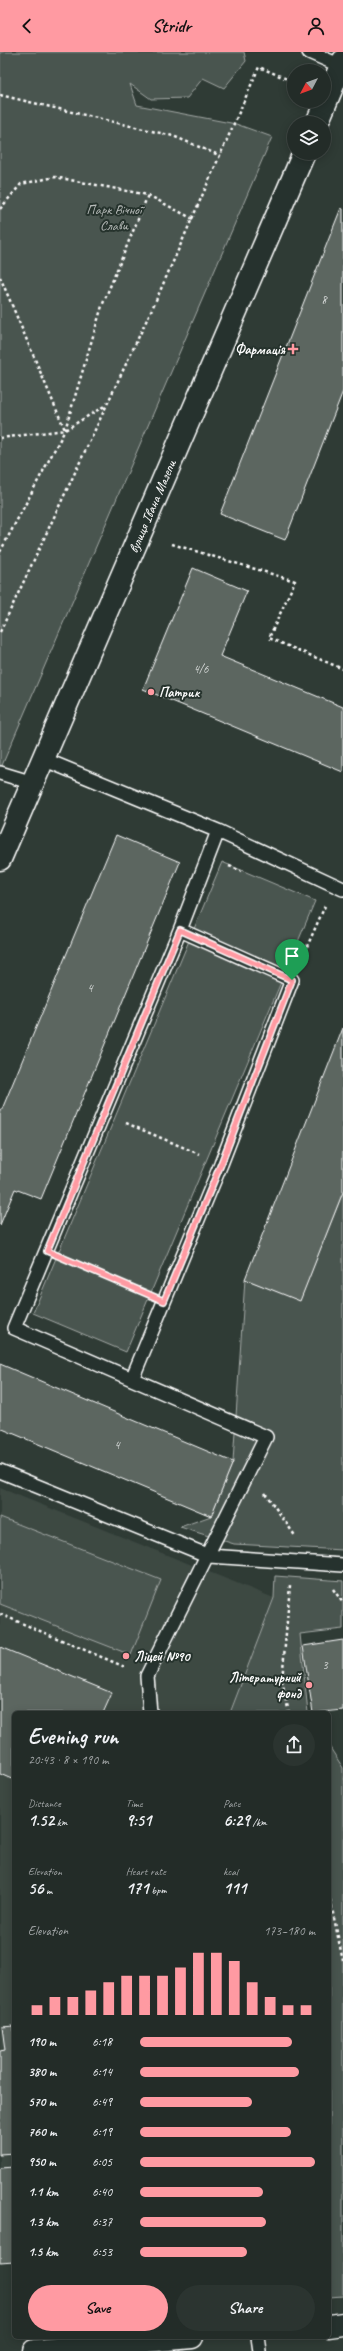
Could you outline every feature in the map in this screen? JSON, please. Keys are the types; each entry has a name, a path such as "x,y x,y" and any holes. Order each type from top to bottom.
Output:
{"main road":[{"path":"320,116 342,64"},
{"name":"вулиця Івана Мазепи","path":"0,859 301,160"},
{"path":"331,2326 343,2324"},
{"path":"34,2351 169,2339"}],"lane":[{"path":"309,52 342,64"},
{"path":"43,759 218,831 338,886"},
{"path":"0,773 33,783"},
{"path":"150,1711 147,1676 200,1569 209,1556 266,1437 14,1328 105,1114 180,930 218,831"},
{"path":"132,1379 221,1164 292,980 180,930"},
{"path":"0,1472 209,1556 343,1565"},
{"path":"258,2339 260,2351"}],"path":[{"path":"0,632 193,219 259,68 287,79"},
{"path":"0,95 173,136 221,156"},
{"path":"0,209 21,184 55,177 148,195 193,219"},
{"path":"0,552 65,430 102,306 148,195"},
{"path":"0,277 65,430"},
{"path":"0,438 65,430 107,404"},
{"path":"172,544 296,581 269,638 343,668"},
{"path":"292,980 338,886"},
{"path":"105,1114 221,1164"},
{"path":"47,1251 164,1301"},
{"path":"289,1711 282,1681 292,1562"},
{"path":"0,1614 147,1676"},
{"path":"331,1904 343,1961"}],"shaded area":[{"name":"Ліцей №90","path":"0,1488 274,1598 231,1711 12,1711 12,2262 0,2263"}],"green space":[{"name":"Парк Вічної Слави","path":"0,52 244,52 246,61 224,88 203,78 187,98 151,99 130,84 137,105 236,124 272,137 0,770"},
{"path":"222,862 315,901 126,1352 33,1313"},
{"path":"343,1192 343,1550 234,1544 180,1527 211,1516 233,1462 245,1279 300,1300"},
{"path":"0,1517 161,1580 131,1655 0,1604"},
{"path":"275,1576 343,1581 343,1629 300,1634 308,1711 231,1711 274,1598"},
{"path":"331,1749 343,1768 343,2296 331,2297"}],"building":[{"path":"341,208 343,209 343,391 285,540 220,514"},
{"path":"193,568 247,591 220,656 343,707 343,772 143,689"},
{"path":"116,835 180,862 41,1199 15,1189 0,1225 0,1114"},
{"path":"343,1028 343,1192 300,1301 245,1279"},
{"path":"0,1364 233,1462 211,1516 0,1428"},
{"path":"343,1640 343,1710 313,1711 303,1646"},
{"path":"0,1647 112,1693 104,1711 12,1711 12,1779 0,1774"},
{"path":"12,2026 12,2153 0,2154 0,2051 5,2050 2,2027"},
{"path":"12,2167 12,2262 0,2263 0,2168"}],"place":[{"name":"Фармація","path":"293,349"},
{"name":"Патрик","path":"151,692"},
{"name":"Ліцей №90","path":"126,1656"},
{"name":"Літературний фонд","path":"309,1685"}],"route":[{"path":"180,930 292,980 221,1164 164,1301 47,1251 180,930"}]}
